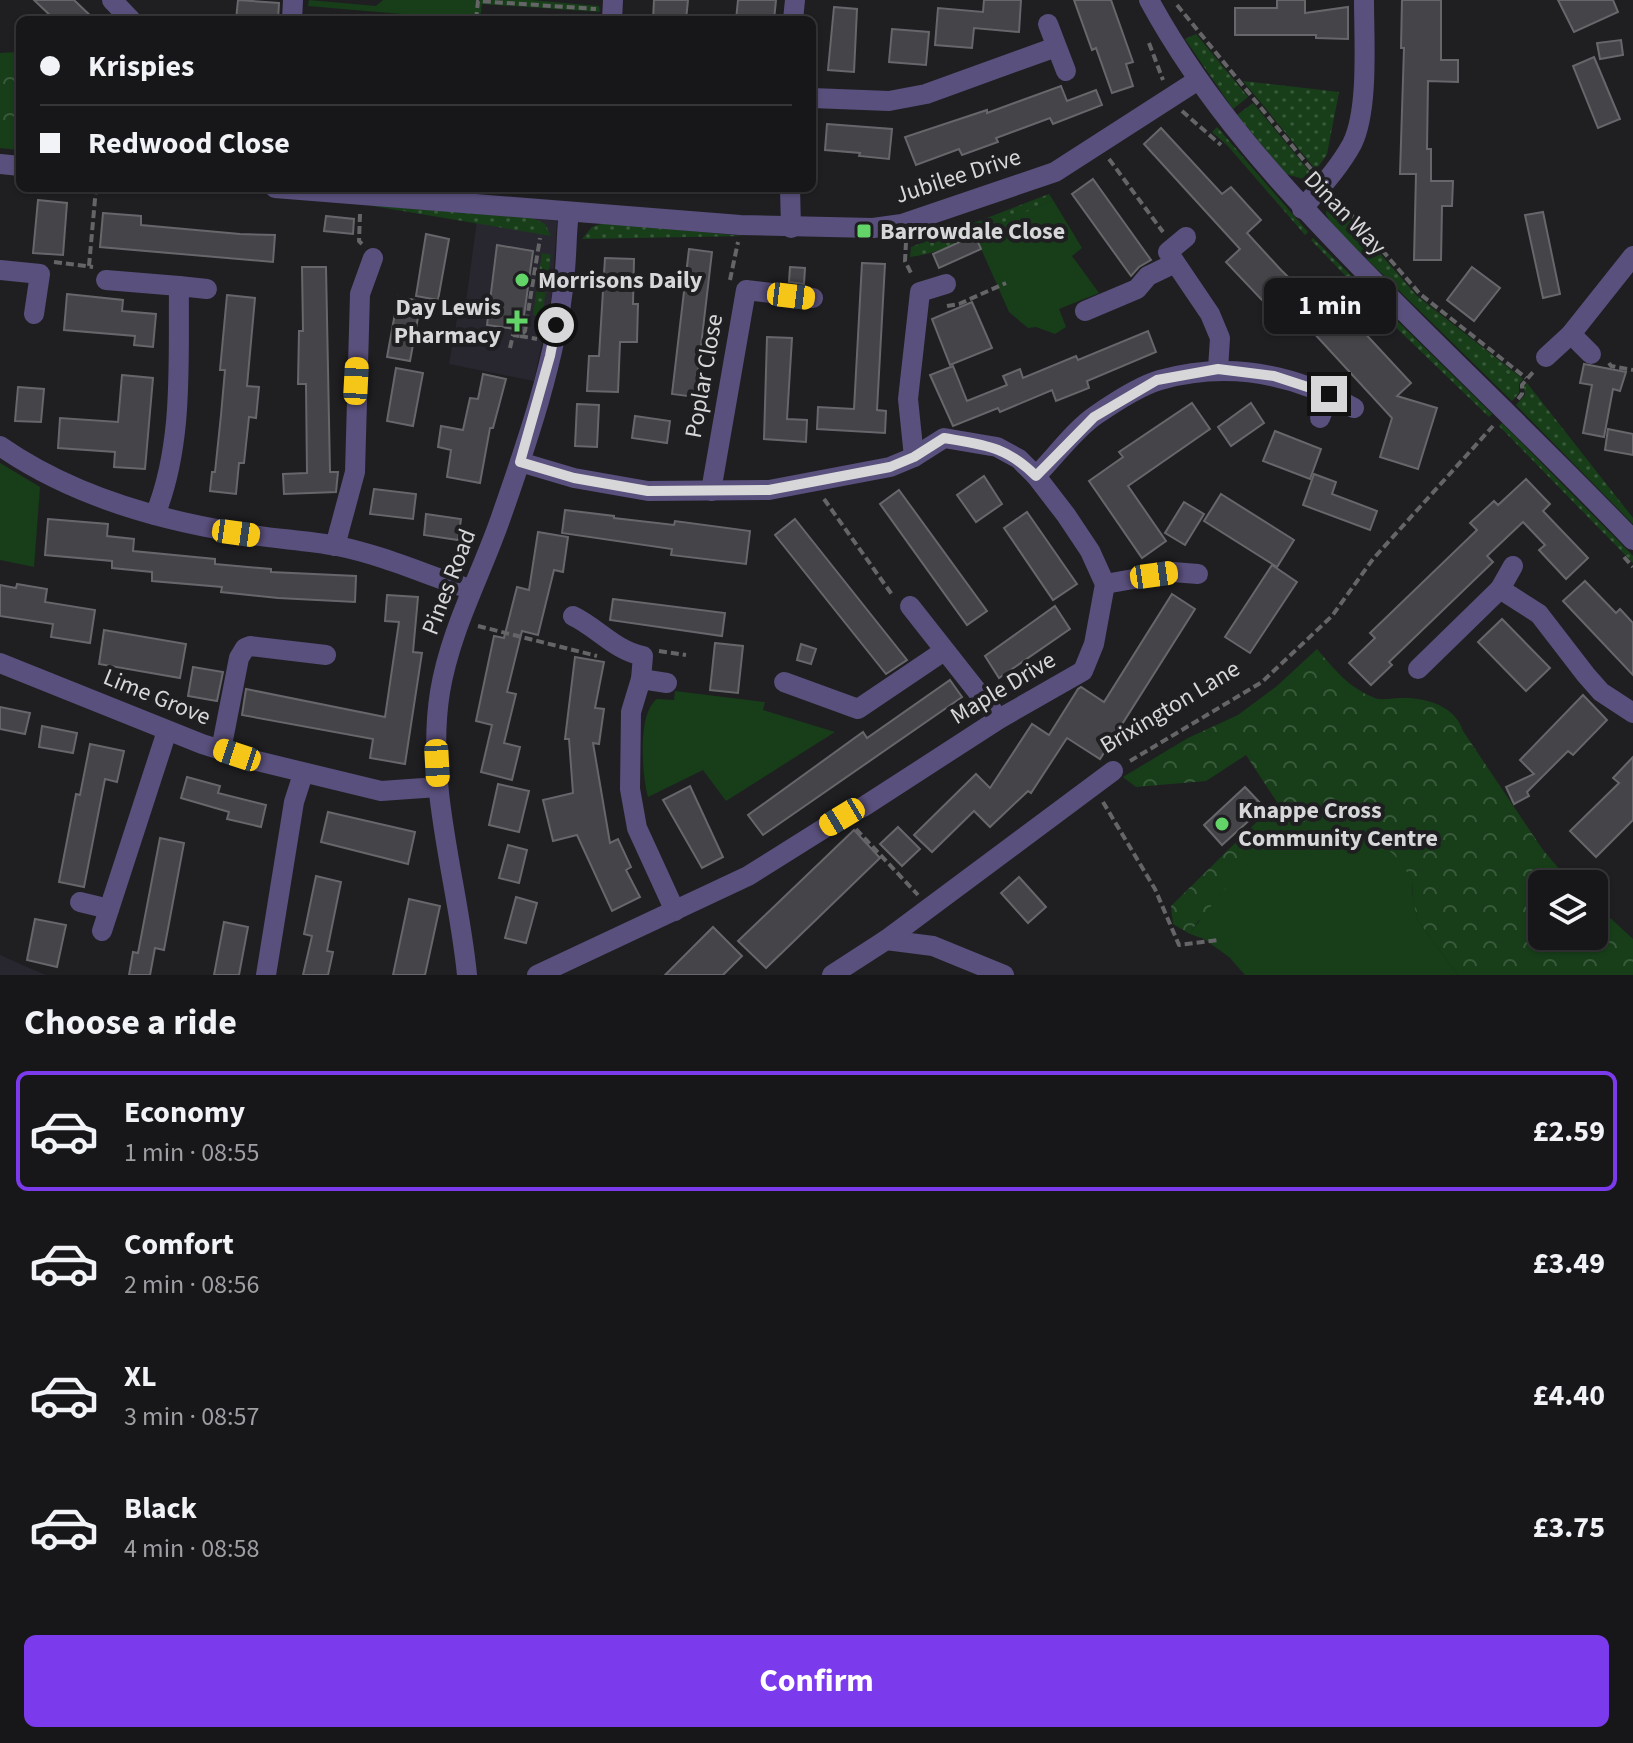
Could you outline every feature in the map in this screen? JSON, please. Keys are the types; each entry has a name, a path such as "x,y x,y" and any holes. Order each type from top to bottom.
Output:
{"street":[{"path":"112,0 127,16"},
{"name":"Dinan Way","path":"1149,0 1198,80 1243,141 1302,209 1633,540"},
{"path":"1302,209 1338,166 1358,128 1363,75 1364,0"},
{"path":"1048,24 1066,71"},
{"path":"816,98 889,101 926,94 1056,47"},
{"name":"Jubilee Drive","path":"326,192 791,228 873,228 902,224 1055,172 1198,80"},
{"path":"790,192 791,228"},
{"name":"Pines Road","path":"467,975 438,787 435,739 440,690 470,589 499,523 520,462 550,356 564,281 569,212"},
{"path":"1085,311 1137,289 1178,249 1220,338 1218,369"},
{"path":"1546,357 1571,334 1633,256"},
{"path":"335,546 355,472 360,294 373,258"},
{"path":"0,270 40,274 34,314"},
{"path":"106,280 207,289"},
{"path":"914,457 908,399 920,292 946,284"},
{"path":"155,515 172,467 177,412 179,286"},
{"name":"Poplar Close","path":"711,491 746,290 813,298"},
{"path":"1571,334 1591,354"},
{"path":"1036,476 1094,417 1157,380 1218,369 1274,376 1329,394 1354,408"},
{"path":"1320,418 1329,394"},
{"path":"520,462 574,478 648,491 769,490 890,467 914,457 944,438 997,447 1019,459 1066,515 1090,551 1105,584 1173,572 1198,574"},
{"path":"0,446 54,477 103,498 155,515 236,533 335,546 401,563 470,589"},
{"path":"1418,669 1500,589 1513,566"},
{"name":"Maple Drive","path":"537,975 748,876 863,807 999,719 1083,671 1094,644 1105,584"},
{"path":"1500,589 1539,614 1601,692 1633,713"},
{"path":"910,606 999,719"},
{"path":"573,616 592,625 602,638 631,654 643,656 641,679 631,712 630,789 637,828 675,911"},
{"path":"221,750 239,658 245,648 250,646 326,655"},
{"path":"784,682 858,709 944,651"},
{"name":"Lime Grove","path":"0,663 167,731 303,774 381,791 438,787"},
{"path":"641,679 667,683"},
{"path":"102,931 167,731"},
{"name":"Brixington Lane","path":"832,975 886,940 1113,771"},
{"path":"266,975 294,802 303,774"},
{"path":"80,902 109,909"},
{"path":"886,940 933,946 1004,975"}],"path":[{"path":"1173,0 1420,294 1526,378"},
{"path":"476,16 478,1 612,10"},
{"path":"1097,144 1178,249"},
{"path":"89,266 96,192"},
{"path":"359,226 361,210"},
{"path":"902,224 907,244 905,261 920,292"},
{"path":"520,336 525,331 540,238"},
{"path":"918,313 959,304 1006,283"},
{"path":"527,319 535,320"},
{"path":"510,348 513,335 539,339"},
{"name":"Brixington Lane","path":"1113,771 1262,682 1332,616 1373,559 1488,432"},
{"path":"817,482 824,499 896,600 910,606"},
{"path":"460,620 601,657"},
{"path":"1093,786 1155,889 1179,945 1218,940"},
{"path":"842,817 929,906"}],"shaded area":[{"path":"478,213 557,221 552,293 534,381 449,364 459,308 465,309"},
{"path":"0,955 36,971 46,975 0,975"}],"green space":[{"path":"309,0 376,6 383,0 531,0 599,6 600,12 482,4 480,16 424,16 308,6"},
{"path":"1196,34 1248,97 1233,109 1185,39"},
{"path":"16,52 16,150 0,148 0,53"},
{"path":"1243,81 1339,92 1327,154 1316,170"},
{"path":"1253,103 1314,177 1307,180 1286,174 1237,115"},
{"path":"1217,127 1308,232 1305,235 1227,145 1212,132"},
{"path":"1049,194 1053,200 983,233 947,248 910,257 911,247"},
{"path":"1328,194 1417,296 1523,379 1519,384 1519,393 1512,401 1332,225 1326,214"},
{"path":"1053,200 1082,248 1072,256 1099,293 1059,309 1066,327 1055,334 1036,327 1028,328 1009,312 975,235"},
{"path":"367,205 533,218 545,224 551,236"},
{"path":"604,223 744,236 582,239 592,227"},
{"path":"1313,238 1492,414 1489,417 1385,317 1311,240"},
{"path":"542,253 551,255 542,317 533,315"},
{"path":"1527,383 1633,518 1633,524 1516,405 1525,395 1524,386"},
{"path":"1502,423 1633,556 1633,563 1499,426"},
{"path":"0,463 40,487 34,567 0,560"},
{"path":"1317,649 1343,678 1366,694 1381,699 1428,701 1446,709 1459,722 1543,850 1560,870 1528,870 1528,950 1608,950 1608,916 1633,939 1633,975 1458,975 1418,921 1412,880 1369,831 1198,921 1190,934 1173,924 1171,906 1277,802 1246,755 1206,781 1136,787 1123,777 1188,738 1238,715 1277,686"},
{"path":"675,691 765,702 763,710 835,732 726,801 703,770 648,797 643,760 646,717 657,699 674,700"},
{"path":"1312,823 1352,824 1369,831 1399,860 1412,880 1418,921 1458,975 1245,975 1229,957 1204,939 1190,934 1220,895 1258,855 1282,836"}],"building":[{"path":"34,0 74,0 91,16 51,16"},
{"path":"238,0 279,3 278,16 236,16"},
{"path":"654,0 688,0 686,16 653,16"},
{"path":"738,0 776,0 774,16 736,16"},
{"path":"984,0 1021,0 1019,32 974,28 972,48 935,45 938,8 983,12"},
{"path":"1074,0 1111,0 1133,62 1126,64 1133,86 1112,93"},
{"path":"1277,0 1305,0 1305,13 1348,7 1348,39 1316,38 1316,35 1235,35 1235,8 1277,8"},
{"path":"1402,0 1441,0 1441,60 1458,60 1458,82 1428,81 1427,149 1431,149 1431,181 1453,181 1452,206 1442,206 1441,260 1414,260 1416,174 1400,174 1404,48 1401,48"},
{"path":"1558,0 1613,0 1618,12 1574,32"},
{"path":"834,7 857,9 854,72 828,70"},
{"path":"892,29 929,32 926,65 889,62"},
{"path":"1621,40 1623,55 1600,59 1597,43"},
{"path":"1594,57 1620,119 1598,128 1573,66"},
{"path":"1061,86 1067,101 1096,90 1102,105 1053,124 1050,118 996,138 998,142 962,155 959,149 916,165 905,137 987,110 987,113"},
{"path":"827,124 892,129 889,159 825,150"},
{"path":"1161,128 1222,194 1231,187 1261,220 1247,233 1281,270 1310,298 1322,287 1411,383 1397,396 1437,408 1418,469 1380,457 1392,418 1289,306 1278,317 1226,262 1240,249 1144,144"},
{"path":"1093,179 1151,260 1131,276 1072,194"},
{"path":"38,200 67,203 63,255 33,253"},
{"path":"1543,212 1560,294 1543,298 1525,215"},
{"path":"103,213 141,216 141,225 275,235 273,262 100,247"},
{"path":"326,216 354,219 353,234 324,231"},
{"path":"426,234 449,239 438,300 416,296"},
{"path":"975,235 981,249 939,268 933,254"},
{"path":"497,245 533,251 522,330 487,325"},
{"path":"689,249 712,252 695,397 672,394"},
{"path":"605,258 634,259 633,304 638,304 637,342 620,342 618,392 587,391 589,356 599,356"},
{"path":"862,263 885,264 877,410 886,411 885,433 817,429 818,407 854,409"},
{"path":"302,267 326,267 330,472 338,472 336,492 284,494 283,474 307,473 306,384 298,384 299,331 303,331"},
{"path":"790,267 805,268 804,284 789,282"},
{"path":"1472,267 1500,288 1474,321 1447,300"},
{"path":"67,294 123,300 122,311 156,314 153,347 134,345 135,336 64,330"},
{"path":"227,295 255,298 247,386 259,387 256,418 249,417 244,463 239,463 236,494 210,491 212,472 215,472 225,370 220,370"},
{"path":"398,297 421,301 410,361 387,357"},
{"path":"972,302 992,348 950,365 932,319"},
{"path":"1148,331 1156,352 1087,381 1089,388 1056,401 1052,390 1000,412 998,408 953,426 930,375 953,366 967,401 1007,385 1003,376 1020,369 1023,378 1076,356 1078,360"},
{"path":"767,337 792,338 787,419 807,420 806,442 764,439"},
{"path":"1584,364 1626,372 1620,391 1613,389 1604,437 1583,433 1592,385 1580,383"},
{"path":"396,368 423,373 413,426 387,421"},
{"path":"483,374 506,379 493,428 490,428 480,483 447,477 451,450 438,447 441,426 463,430 470,398 478,399"},
{"path":"122,375 153,378 145,469 114,467 115,452 58,448 60,418 118,422"},
{"path":"18,387 44,389 41,422 15,421"},
{"path":"1192,403 1210,429 1128,486 1166,541 1142,558 1089,481 1123,457 1119,452"},
{"path":"1251,403 1264,423 1231,446 1218,427"},
{"path":"577,404 599,405 597,447 575,446"},
{"path":"635,416 670,421 667,443 632,438"},
{"path":"1608,429 1633,434 1633,455 1605,450"},
{"path":"1275,431 1321,449 1310,479 1263,461"},
{"path":"1314,474 1336,482 1332,494 1377,511 1370,530 1303,505"},
{"path":"984,476 1002,504 976,522 957,495"},
{"path":"1526,479 1550,504 1543,511 1588,558 1566,579 1539,550 1545,545 1523,522 1487,556 1493,562 1389,662 1392,665 1371,685 1349,663 1375,638 1370,633 1477,530 1470,523 1494,501 1498,505"},
{"path":"374,489 416,494 413,519 370,514"},
{"path":"899,490 987,611 967,625 880,504"},
{"path":"1221,494 1294,540 1277,567 1204,521"},
{"path":"1184,502 1204,514 1185,545 1165,533"},
{"path":"565,510 674,525 675,521 750,531 746,564 671,555 672,549 562,533"},
{"path":"1027,512 1077,584 1053,600 1004,528"},
{"path":"426,514 461,519 458,540 424,535"},
{"path":"48,519 108,524 107,536 134,539 133,551 215,559 215,564 271,569 271,572 356,576 355,602 221,592 222,587 152,581 152,572 112,568 112,561 45,555"},
{"path":"795,519 907,660 886,674 775,535"},
{"path":"538,532 568,537 563,572 554,570 538,635 522,631 507,692 516,694 504,743 520,747 512,780 481,772 492,725 476,721 494,636 504,638 517,587 529,590"},
{"path":"1272,565 1297,582 1250,653 1225,637"},
{"path":"1585,581 1616,613 1620,609 1633,623 1633,675 1563,601"},
{"path":"17,584 47,589 45,602 95,610 90,643 51,637 53,624 0,616 0,585 16,588"},
{"path":"1172,594 1195,609 1100,759 1067,738 1031,793 1028,791 990,827 974,811 932,852 914,835 976,774 990,788 1032,724 1049,735 1078,689 1081,687 1104,702"},
{"path":"387,595 418,597 413,652 422,653 405,764 370,758 373,739 242,715 246,689 385,717 399,622 385,621"},
{"path":"613,599 725,613 722,636 610,620"},
{"path":"1055,606 1070,629 999,678 985,656"},
{"path":"1502,619 1550,668 1526,691 1478,642"},
{"path":"104,630 186,644 180,678 99,664"},
{"path":"715,643 743,646 738,693 710,690"},
{"path":"801,644 816,649 811,664 797,660"},
{"path":"575,657 604,662 595,708 604,709 599,744 593,743 610,843 618,839 631,867 626,870 640,897 612,911 577,835 553,841 543,800 573,793 569,739 565,739"},
{"path":"193,667 223,672 217,701 188,696"},
{"path":"950,680 962,697 763,835 748,815 863,732 867,738"},
{"path":"1583,695 1607,720 1573,755 1568,751 1527,792 1529,796 1514,804 1506,787 1534,774 1520,760"},
{"path":"0,707 30,713 25,734 0,729"},
{"path":"42,726 77,733 73,753 39,747"},
{"path":"90,744 124,751 117,782 105,779 84,887 59,882 76,794 80,795"},
{"path":"1633,757 1633,820 1596,857 1570,831 1619,783 1613,778"},
{"path":"187,777 220,786 218,793 266,805 261,827 227,819 229,812 181,798"},
{"path":"498,784 529,791 519,832 489,825"},
{"path":"690,786 723,857 702,868 663,800"},
{"path":"1245,787 1264,807 1222,845 1204,825"},
{"path":"328,812 415,832 408,864 321,842"},
{"path":"898,827 920,849 902,866 880,844"},
{"path":"854,830 880,858 766,968 738,941"},
{"path":"160,838 184,843 164,950 155,948 150,975 129,975 133,952 138,953"},
{"path":"508,845 527,850 519,883 499,878"},
{"path":"316,876 341,882 327,951 333,952 328,975 303,975 312,936 304,934"},
{"path":"1019,877 1046,907 1028,923 1001,893"},
{"path":"516,897 537,903 526,943 505,938"},
{"path":"409,899 440,906 425,975 393,975"},
{"path":"35,919 66,925 57,967 27,960"},
{"path":"224,922 248,927 239,975 214,975"},
{"path":"713,927 742,956 723,975 665,975"}],"place":[{"name":"Barrowdale Close","path":"864,231"},
{"name":"Morrisons Daily","path":"522,280"},
{"name":"Day Lewis Pharmacy","path":"517,321"},
{"name":"Knappe Cross Community Centre","path":"1222,824"}],"route":[{"path":"556,325 520,462 574,478 648,491 769,490 817,482 890,467 914,457 944,438 997,447 1019,459 1036,476 1094,417 1157,380 1218,369 1274,376 1329,394"}]}
